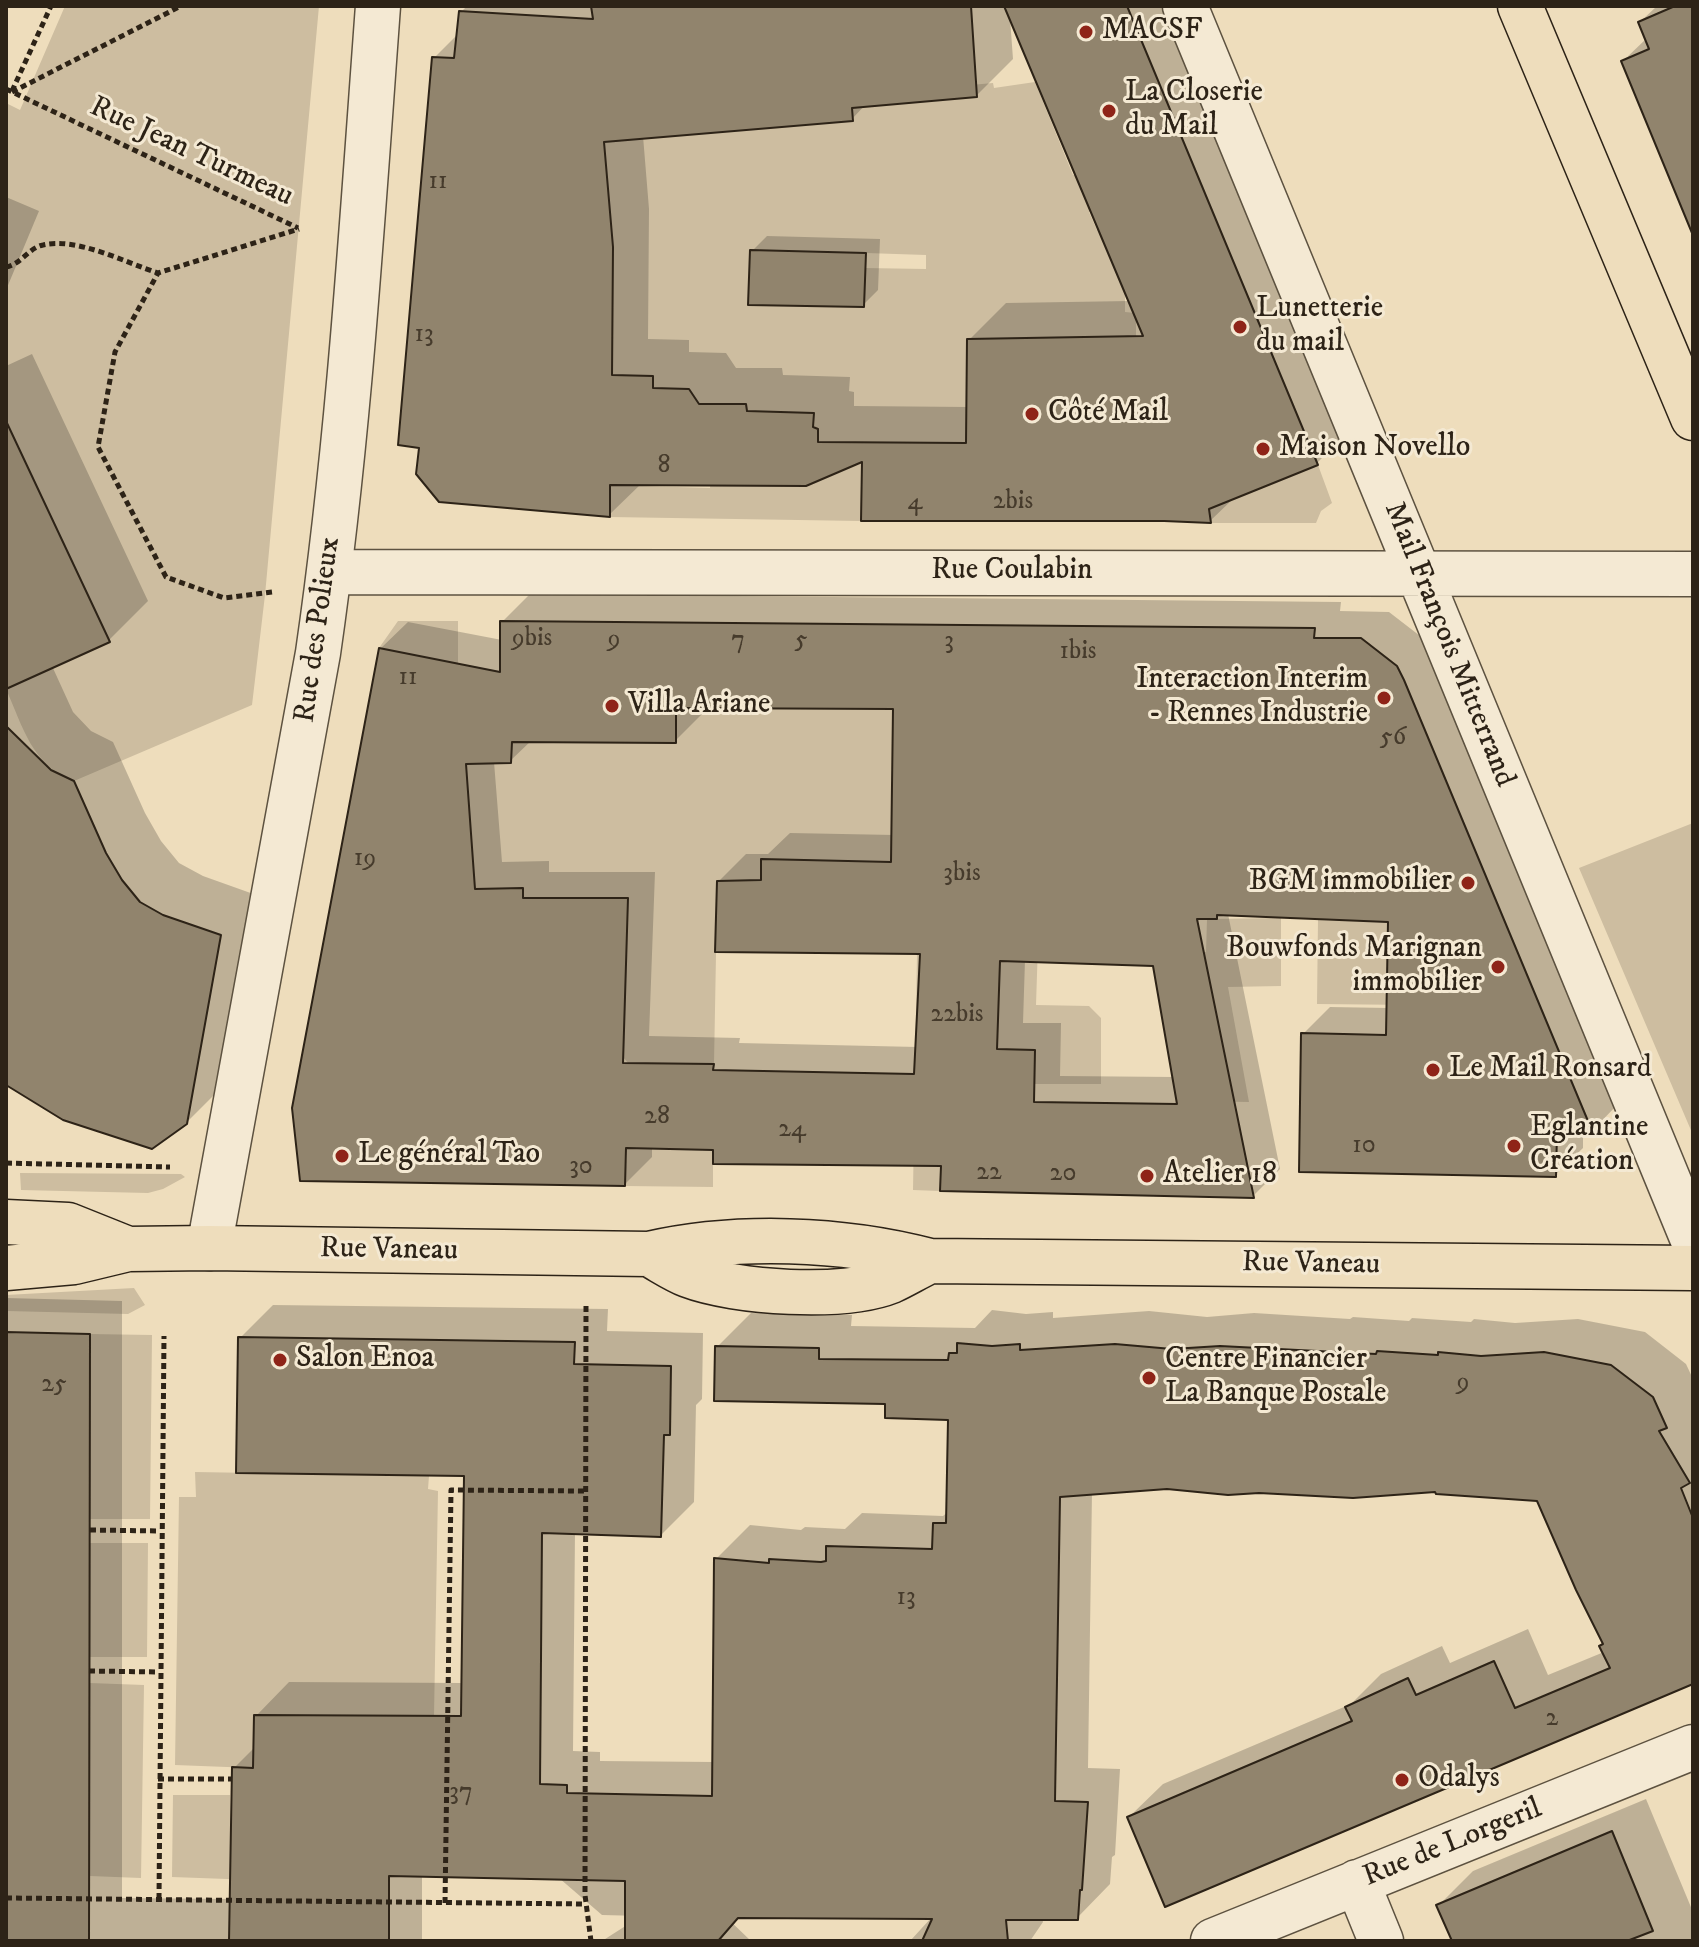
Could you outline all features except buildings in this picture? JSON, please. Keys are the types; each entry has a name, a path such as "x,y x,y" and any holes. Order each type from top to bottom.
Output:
{"main road":[{"path":"1522,7 1693,418"},
{"name":"Rue Vaneau","path":"6,1222 68,1225 128,1249"},
{"name":"Rue Vaneau","path":"6,1268 74,1262 128,1249 649,1254 687,1275 735,1288 846,1291 889,1282 930,1261 1693,1268"}],"street":[{"name":"Rue des Polieux","path":"209,1248 318,653 330,572 360,249 378,6"},
{"name":"Mail François Mitterrand","path":"1185,6 1693,1240"},
{"name":"Rue Coulabin","path":"330,572 1693,574"},
{"name":"Rue de Lorgeril","path":"1213,1941 1693,1747"},
{"path":"1357,1882 1381,1941"}],"path":[{"path":"9,91 51,6"},
{"path":"9,91 181,6"},
{"name":"Rue Jean Turmeau","path":"9,91 299,229 360,249"},
{"path":"6,267 16,265 38,246 64,241 158,273 299,229"},
{"path":"158,273 115,352 98,447 166,577 224,598 265,595 330,572"},
{"path":"6,1163 223,1169"},
{"path":"586,1254 585,1904 591,1941"},
{"path":"159,1899 164,1336"},
{"path":"445,1903 451,1490 584,1491"},
{"path":"90,1530 160,1531"},
{"path":"89,1671 159,1672"},
{"path":"158,1779 231,1779"},
{"path":"6,1898 585,1904"}],"shaded area":[{"path":"65,6 319,6 265,595 252,705 74,781 48,766 39,755 24,731 6,689 109,642 6,421 6,103 20,110"},
{"path":"1035,82 1073,175 1087,171 1101,207 1089,212 1097,230 1128,218 1147,262 1117,275 1125,294 1125,312 1136,313 1136,337 967,340 966,446 862,443 861,521 610,517 610,485 710,488 711,477 746,486 806,486 814,414 747,411 746,404 692,404 653,388 653,376 612,375 613,247 601,108 853,121 850,95 896,104 949,100 948,87 993,83 994,88","holes":["750,250 926,255 926,269 865,268 864,307 748,305"]},
{"path":"1318,465 1332,503 1321,511 1316,523 1211,523 1209,509"},
{"path":"398,621 458,621 458,688 415,656 379,648"},
{"path":"847,624 893,624 891,862 761,859 761,901 717,900 714,1064 628,1063 623,1057 628,898 523,898 522,888 433,890 407,778 354,779 364,725 400,732 469,814 466,764 511,763 512,740 676,743 677,673 732,708 845,709"},
{"path":"1693,823 1693,1135 1579,868"},
{"path":"1039,913 1036,1005 1089,1006 1101,1018 1101,1084 1035,1084 1035,1050 992,1049 941,1107 940,1191 913,1190 917,954"},
{"path":"1281,918 1281,986 1228,987 1249,1102 1183,1101 1166,951 1206,952 1207,919"},
{"path":"1318,920 1389,922 1387,989 1414,1005 1317,1004"},
{"path":"713,1134 713,1187 625,1186 627,1148"},
{"path":"20,1173 181,1174 185,1177 148,1193 21,1190"},
{"path":"134,1288 145,1305 128,1314 6,1311 6,1295"},
{"path":"90,1334 152,1335 150,1519 90,1519"},
{"path":"195,1472 429,1476 428,1489 438,1491 434,1717 254,1715 253,1768 175,1765 179,1497 196,1497"},
{"path":"90,1543 148,1543 147,1657 90,1657"},
{"path":"90,1683 144,1685 141,1878 90,1876"},
{"path":"173,1795 230,1795 230,1867 246,1868 282,1881 172,1877"}],"place":[{"name":"MACSF","path":"1086,32"},
{"name":"La Closerie du Mail","path":"1109,111"},
{"name":"Lunetterie du mail","path":"1240,327"},
{"name":"Côté Mail","path":"1032,414"},
{"name":"Maison Novello","path":"1263,449"},
{"name":"Interaction Interim - Rennes Industrie","path":"1384,698"},
{"name":"Villa Ariane","path":"612,706"},
{"name":"BGM immobilier","path":"1468,883"},
{"name":"Bouwfonds Marignan immobilier","path":"1498,967"},
{"name":"Le Mail Ronsard","path":"1433,1070"},
{"name":"Eglantine Création","path":"1514,1146"},
{"name":"Le général Tao","path":"342,1156"},
{"name":"Atelier 18","path":"1147,1176"},
{"name":"Salon Enoa","path":"280,1360"},
{"name":"Centre Financier La Banque Postale","path":"1149,1378"},
{"name":"Odalys","path":"1402,1780"}]}
